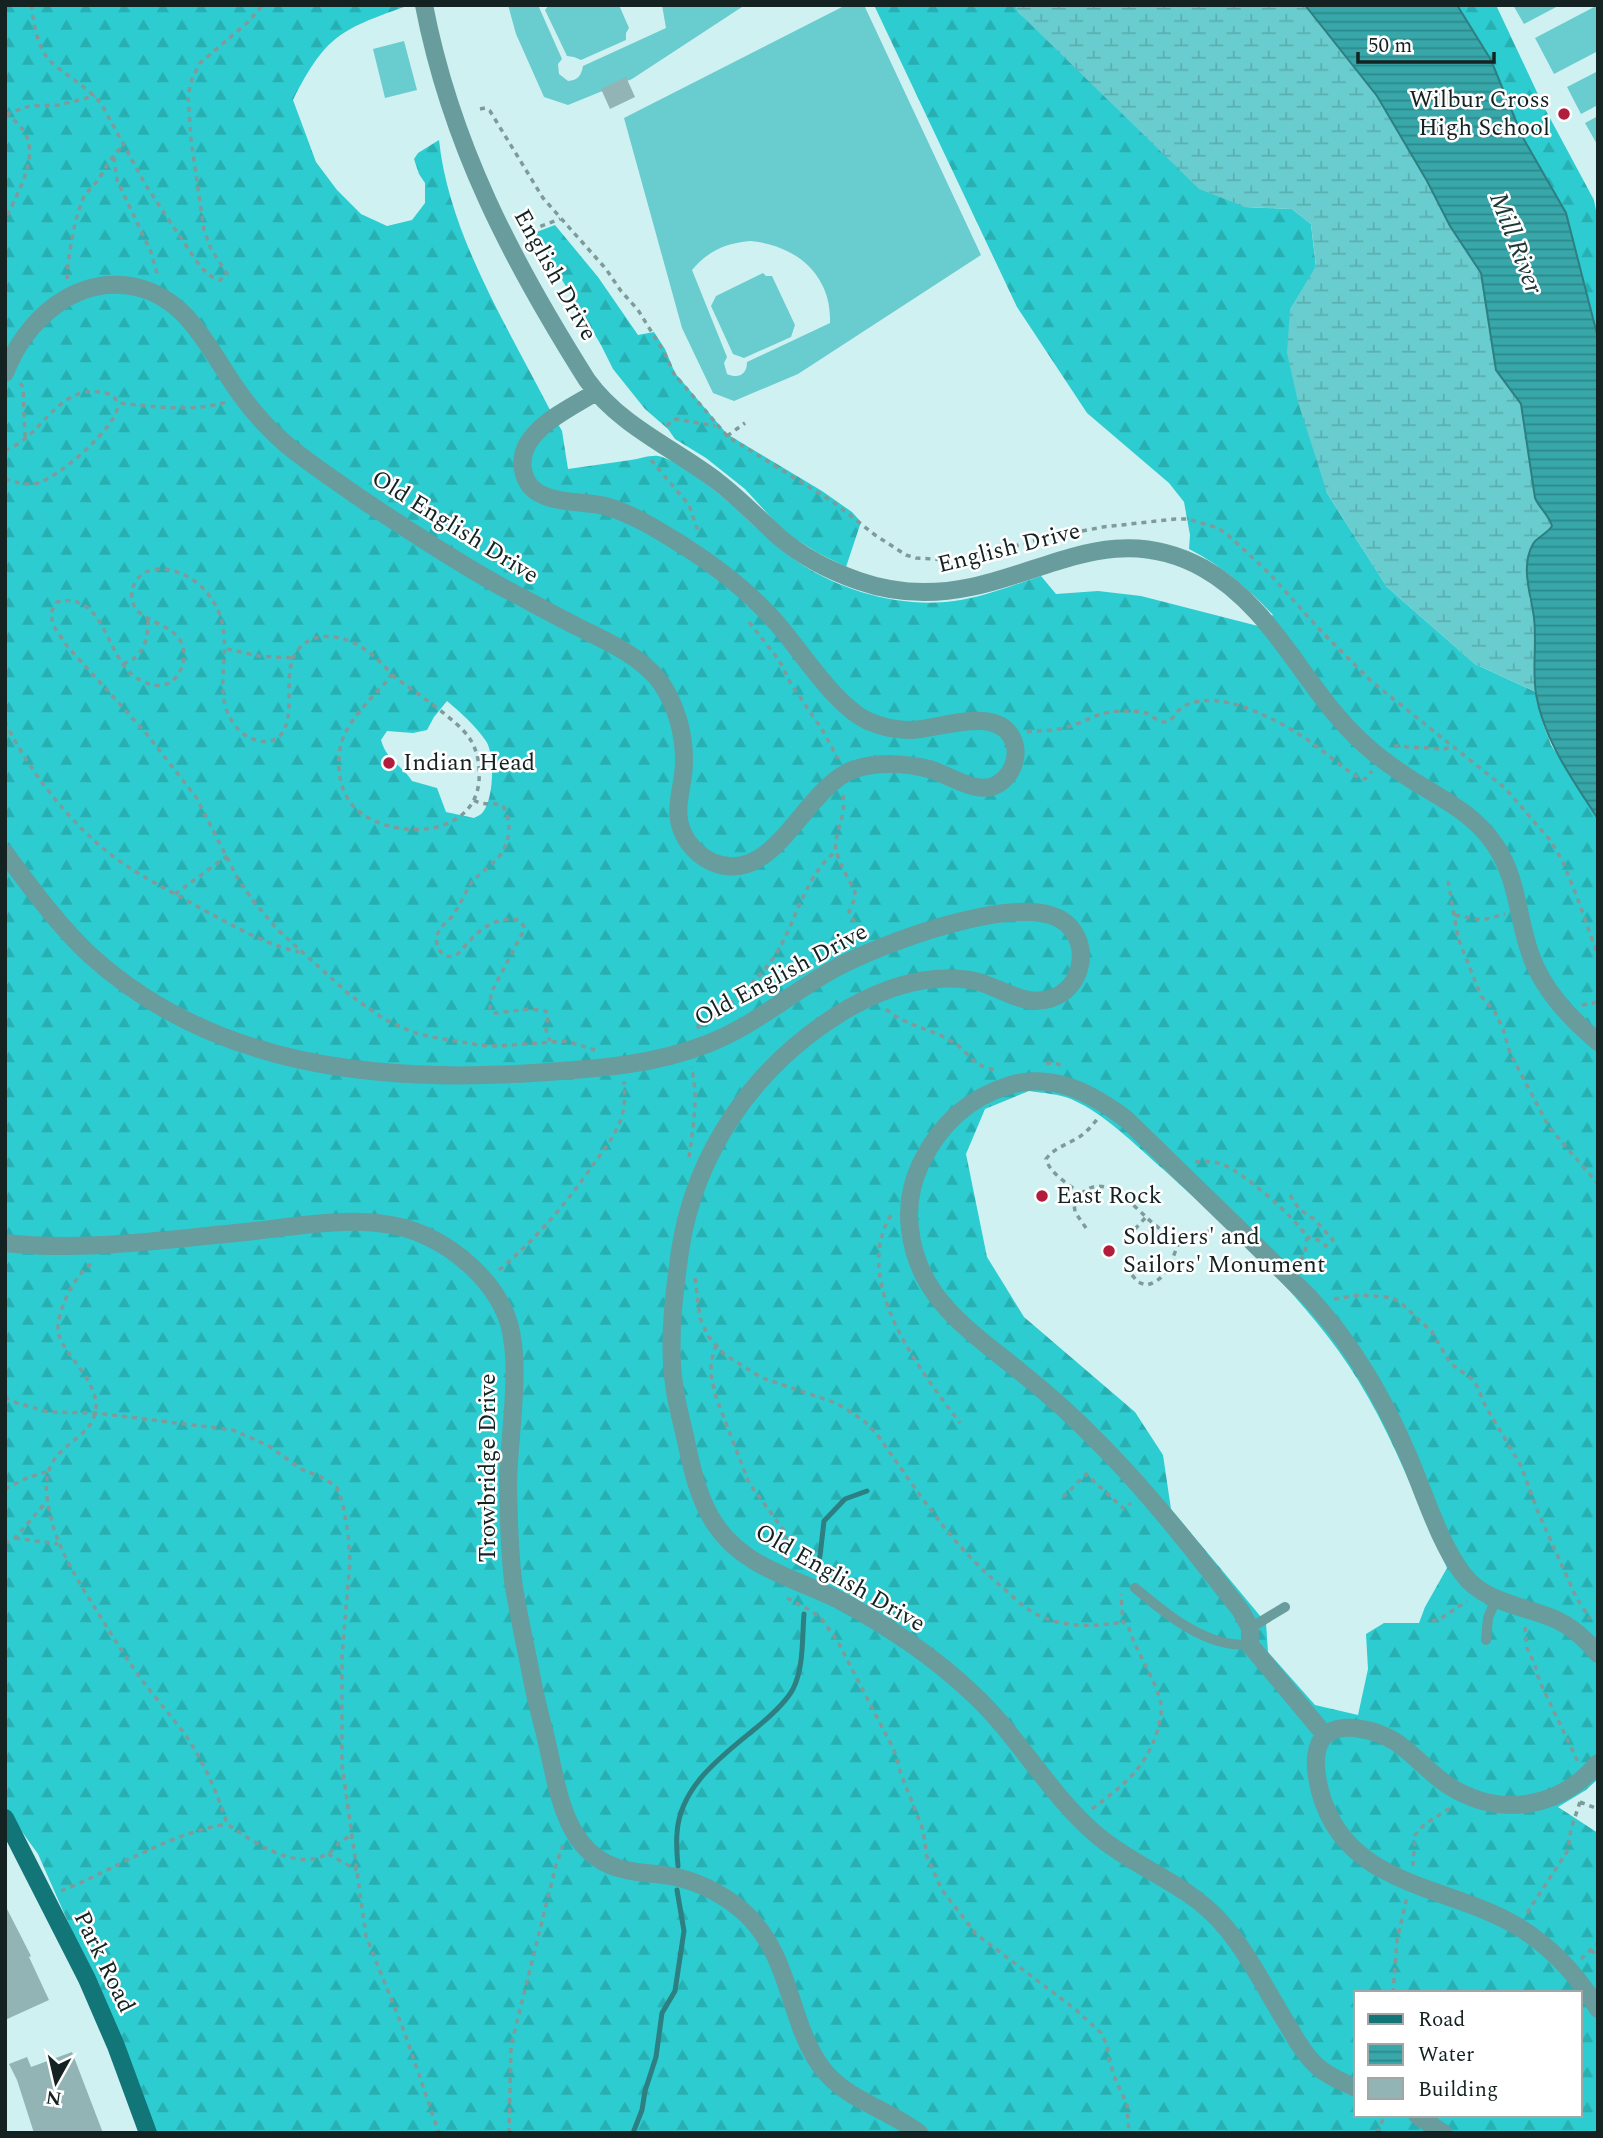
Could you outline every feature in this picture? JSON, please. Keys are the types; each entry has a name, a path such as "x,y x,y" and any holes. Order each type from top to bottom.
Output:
{"main road":[{"name":"Park Road","path":"5,1818 88,1979 148,2133"}],"street":[{"name":"English Drive","path":"424,5 445,89 465,149 482,192 516,262 596,393 634,427 717,481 799,552 822,566 860,582 899,591 947,591 974,586 1082,553 1129,548 1171,555 1203,568 1238,593 1256,610 1325,704 1363,743 1389,765 1460,810 1480,826 1496,847 1513,880 1530,953 1539,975 1556,1000 1598,1042"},
{"name":"Old English Drive","path":"11,377 25,335 43,314 69,296 106,285 140,288 160,296 195,324 241,396 261,421 285,444 433,547 611,644 646,667 669,697 680,728 685,765 678,798 680,827 687,840 704,858 714,864 750,864 762,858 775,848 805,809 827,787 859,768 903,765 937,772 967,786 989,787 1005,779 1011,771 1016,752 1011,737"},
{"path":"596,393 545,424 527,442 523,471 528,484 537,493 548,498 606,506 659,530 705,560 755,600 788,635 846,707 860,718 900,730 919,730 967,720 981,720 995,723 1011,737"},
{"name":"Old English Drive","path":"5,853 61,925 90,955 157,1005 195,1026 237,1043 316,1063 403,1075 499,1075 616,1066 658,1059 723,1037 756,1020 851,961 915,936 962,921 1013,912 1047,914 1070,927 1080,948 1081,964 1077,977 1058,997 1042,1001 1026,1000 981,982 962,979 920,981 875,995 852,1006 796,1044 751,1090 715,1144 691,1200 681,1246 675,1295 673,1378 692,1470 704,1505 718,1529 733,1545 749,1558 782,1576 846,1604 946,1670 1001,1721 1080,1820 1103,1841 1178,1886 1216,1917 1252,1964 1306,2053 1329,2075 1354,2087"},
{"path":"1325,1735 1250,1637 1241,1611 1203,1562 1105,1449 1057,1402 977,1337 937,1298 918,1267 911,1238 909,1203 912,1187 926,1153 939,1132 968,1104 1015,1083 1041,1081 1080,1090 1126,1119 1319,1308 1373,1387 1407,1451 1456,1563 1470,1583 1496,1598 1565,1624 1598,1654"},
{"name":"Trowbridge Drive","path":"5,1243 49,1246 120,1243 307,1225 369,1222 400,1226 423,1234 459,1256 485,1282 506,1315 511,1334 514,1377 508,1480 514,1584 555,1780 573,1832 594,1857 608,1865 695,1882 745,1913 770,1945 814,2056 825,2073 863,2101 919,2133"},
{"path":"1592,1770 1550,1798 1524,1806 1499,1804 1450,1786 1396,1743 1383,1736 1350,1728 1341,1728 1325,1735 1319,1744 1316,1770 1327,1813 1337,1829 1363,1857 1376,1867 1411,1884 1488,1911 1518,1926 1548,1949 1568,1969 1598,2009"},
{"path":"1421,2117 1443,2133"}],"lane":[{"path":"1135,1588 1170,1615 1219,1642 1250,1637 1285,1607"},
{"path":"1486,1640 1488,1618 1496,1598"}],"path":[{"path":"32,5 37,37 47,56 95,96 145,184 203,270 220,280 227,274 211,249 204,230 191,141 188,95 200,63 248,22 263,5"},
{"path":"6,114 30,106 60,105 95,96"},
{"path":"480,109 490,111 543,198 606,269 638,310 674,374 717,426 757,457 822,494 906,555 949,560 1103,527 1175,519 1188,519 1218,528 1229,536 1269,573 1371,681 1506,788 1550,840 1562,860 1598,956"},
{"path":"5,220 24,180 30,156 27,135 22,126 6,114"},
{"path":"69,296 69,262 82,200 122,146"},
{"path":"114,155 117,180 151,252 160,296"},
{"path":"531,230 560,219"},
{"path":"11,377 23,387 25,439"},
{"path":"5,450 18,445 57,407 85,392 107,393 115,397 118,403 117,413 106,429 49,479 26,485 5,479"},
{"path":"118,403 173,408 211,406 241,396"},
{"path":"664,430 676,419 717,426"},
{"path":"727,436 745,423"},
{"path":"648,454 689,505 703,542"},
{"path":"393,675 351,723 344,736 339,750 339,769 348,798 356,809 371,818 406,829 443,826 467,812 474,800 479,777 476,752 471,741 464,730 359,645 331,635 311,639 299,649 291,666 289,704 284,730 280,736 265,742 247,737 228,714 223,688 225,628 213,600 196,582 176,571 154,569 144,573 131,592 134,607 175,634 182,643 184,657 181,670 176,680 167,685 148,684 131,675 90,609 78,600 70,598 57,601 52,607 51,618 61,638 165,756 195,797 238,879 254,902 301,952 368,1009 412,1032 480,1045 566,1041 598,1051 616,1066 624,1104 620,1120 607,1144 550,1222 485,1282"},
{"path":"123,664 141,653 149,618"},
{"path":"747,619 779,660 845,774"},
{"path":"226,649 259,656 294,658"},
{"path":"1011,737 1032,731 1066,727 1096,714 1111,711 1142,712 1163,723 1182,708 1203,700 1251,710 1273,720 1310,741 1338,765 1361,779 1365,779 1374,768"},
{"path":"5,722 21,752 58,802 94,840 121,862 260,940 301,952"},
{"path":"1391,747 1444,749 1454,746"},
{"path":"842,793 844,814 836,851 855,892 849,912 866,944"},
{"path":"474,800 480,804 498,803 503,806 509,823 507,842 498,858 474,880 460,904 438,932 436,944 447,956 454,956 486,925 504,920 521,921 523,932 491,993 490,1009 493,1013 529,1009 546,1011 546,1030 550,1041"},
{"path":"688,1160 694,1083 684,1043 688,1034 725,1006 768,965 813,879 836,851"},
{"path":"175,894 227,856"},
{"path":"1448,881 1458,938 1481,996 1495,1012 1510,1054 1549,1127 1598,1184"},
{"path":"1455,915 1482,920 1520,909"},
{"path":"882,1005 900,1019 953,1041 969,1059 984,1067"},
{"path":"1081,1194 1054,1172 1046,1159 1058,1148 1084,1133"},
{"path":"1192,1163 1212,1161 1223,1164 1249,1179 1294,1220 1307,1237 1326,1245 1333,1240 1314,1219 1299,1209 1290,1195"},
{"path":"1086,1227 1074,1207 1081,1194 1094,1187 1111,1188 1121,1194 1179,1242 1209,1231 1228,1218"},
{"path":"909,1203 898,1208 887,1222 880,1246 880,1275 892,1319 935,1389 960,1423"},
{"path":"1135,1229 1146,1217"},
{"path":"1288,1278 1303,1258 1307,1237"},
{"path":"1132,1275 1138,1282 1146,1285 1157,1281 1164,1275 1179,1242"},
{"path":"681,1246 697,1284 700,1318 708,1336 724,1354 760,1377 836,1403 863,1420 950,1536 992,1579 1033,1613 1054,1621 1085,1626 1123,1622 1128,1625 1161,1702 1161,1718 1154,1740 1131,1778 1080,1820"},
{"path":"97,1259 76,1280 66,1298 57,1330 85,1374 93,1392 96,1413 88,1428 62,1450 52,1461 48,1471 47,1501 58,1544 118,1647 201,1760 227,1824 263,1847 299,1859 328,1854 353,1835"},
{"path":"1319,1308 1332,1300 1359,1295 1386,1297 1399,1301 1432,1332 1450,1363 1476,1384 1485,1405 1521,1466 1538,1512 1576,1597 1595,1626"},
{"path":"1399,1301 1403,1295"},
{"path":"716,1345 711,1362 711,1376 717,1400 749,1483 785,1532 788,1544 787,1559 779,1586 780,1592 821,1618 830,1629 894,1750 923,1830 927,1857 942,1890 976,1934 1088,2021 1105,2040 1113,2071 1129,2110 1129,2133"},
{"path":"5,1397 16,1403 49,1412 96,1413 233,1430 269,1446 301,1469 326,1479 337,1488 343,1504 350,1561 342,1656 343,1776 366,1936 404,2031 439,2133"},
{"path":"5,1489 48,1471"},
{"path":"1063,1497 1086,1475 1124,1509 1126,1507"},
{"path":"5,1544 15,1538 47,1501"},
{"path":"15,1538 58,1544"},
{"path":"1432,1621 1464,1604 1478,1590"},
{"path":"1122,1603 1123,1622"},
{"path":"1527,1609 1527,1648 1558,1722 1592,1770"},
{"path":"1393,1991 1399,1930 1411,1884 1415,1835 1425,1824 1450,1809 1461,1792"},
{"path":"1518,1926 1568,1850 1571,1829 1581,1802"},
{"path":"45,1897 152,1848 202,1828 227,1824"},
{"path":"509,2133 511,2046 558,1858 565,1841 573,1832"},
{"path":"328,1854 357,1871"},
{"path":"1568,1969 1598,1943"},
{"path":"1591,1950 1598,1957"},
{"path":"1377,2133 1384,2117"}],"green space":[{"path":"5,5 404,5 364,22 336,38 315,62 293,100 316,162 337,190 361,214 387,226 412,220 425,203 425,183 414,159 418,153 439,140 454,210 467,244 498,311 562,431 568,469 652,456 666,458 708,485 774,544 801,564 836,583 874,596 915,602 954,601 987,594 1041,576 1056,594 1098,591 1141,596 1258,626 1273,615 1234,578 1189,549 1190,535 1184,502 1169,483 1087,413 1017,307 874,5 1015,5 1019,13 1245,207 1292,209 1311,224 1316,267 1290,310 1327,493 1387,587 1475,664 1536,692 1542,721 1551,745 1598,819 1598,1779 1586,1790 1558,1807 1598,1833 1598,2133 155,2133 102,1999 38,1854 5,1808","holes":["447,701 486,741 491,756 491,787 487,806 474,818 446,812 437,788 412,781 390,757 381,740 387,731 413,733 427,730","1029,1091 1071,1099 1084,1106 1109,1122 1190,1194 1243,1243 1293,1295 1338,1350 1371,1403 1395,1449 1447,1568 1419,1623 1384,1623 1366,1634 1368,1669 1358,1715 1315,1705 1268,1652 1266,1623 1171,1509 1163,1455 1135,1412 1024,1317 987,1257 966,1154 985,1109"]},
{"path":"508,5 538,5 562,59 558,64 559,74 568,81 579,77 583,66 666,28 662,5 745,5 632,79 568,105 544,97 516,34"},
{"path":"549,5 619,5 629,28 626,40 581,60 567,56 545,10"},
{"path":"846,5 864,5 981,255 798,374 734,401 713,393 682,328 624,118","holes":["750,241 767,244 796,256 818,277 825,290 830,323 747,362 744,373 738,376 727,374 724,363 727,357 692,270 704,258 725,246"]},
{"path":"1015,5 1305,5 1377,96 1450,226 1481,273 1496,370 1521,404 1535,498 1552,526 1534,542 1529,597 1534,618 1536,692 1475,664 1387,587 1327,493 1298,402 1287,353 1290,310 1316,266 1311,224 1292,209 1245,207 1199,189 1019,13"},
{"path":"1457,5 1496,5 1544,107 1594,200 1598,221 1598,338 1584,288 1491,60"},
{"path":"1513,5 1560,5 1524,24"},
{"path":"1596,6 1598,51 1554,74 1535,38"},
{"path":"404,41 417,90 385,98 373,49"},
{"path":"1598,71 1598,105 1581,114 1567,87"},
{"path":"1598,116 1598,146 1585,123"},
{"path":"555,225 598,277 638,335 654,332 675,373 727,434 822,491 852,512 861,522 846,567 794,538 777,524 745,489 706,458 675,439 668,429 645,409 613,369 534,233"},
{"path":"763,273 772,276 795,325 791,337 744,358 733,354 711,306 716,296"}],"water":[{"name":"Mill River","path":"1305,5 1457,5 1491,60 1522,136 1566,213 1598,338 1598,819 1553,744 1536,694 1535,627 1527,562 1533,544 1552,526 1535,498 1521,404 1496,370 1481,273 1450,226 1377,96"}],"building":[{"path":"626,77 635,97 610,109 601,89"},
{"path":"5,1905 31,1956 29,1957 49,2000 5,2020"},
{"path":"72,2052 103,2133 34,2133 9,2064 27,2057 31,2067"}],"waterway":[{"path":"815,1572 820,1556 824,1521 845,1499 867,1491"},
{"path":"678,1866 677,1837 680,1816 694,1787 717,1761 776,1710 793,1689 801,1662 804,1614"},
{"path":"633,2133 656,2057 662,2013 675,1991 684,1931 677,1890"}],"place":[{"name":"Wilbur Cross High School","path":"1564,114"},
{"name":"Indian Head","path":"389,763"},
{"name":"East Rock","path":"1042,1196"},
{"name":"Soldiers' and Sailors' Monument","path":"1109,1251"}]}
